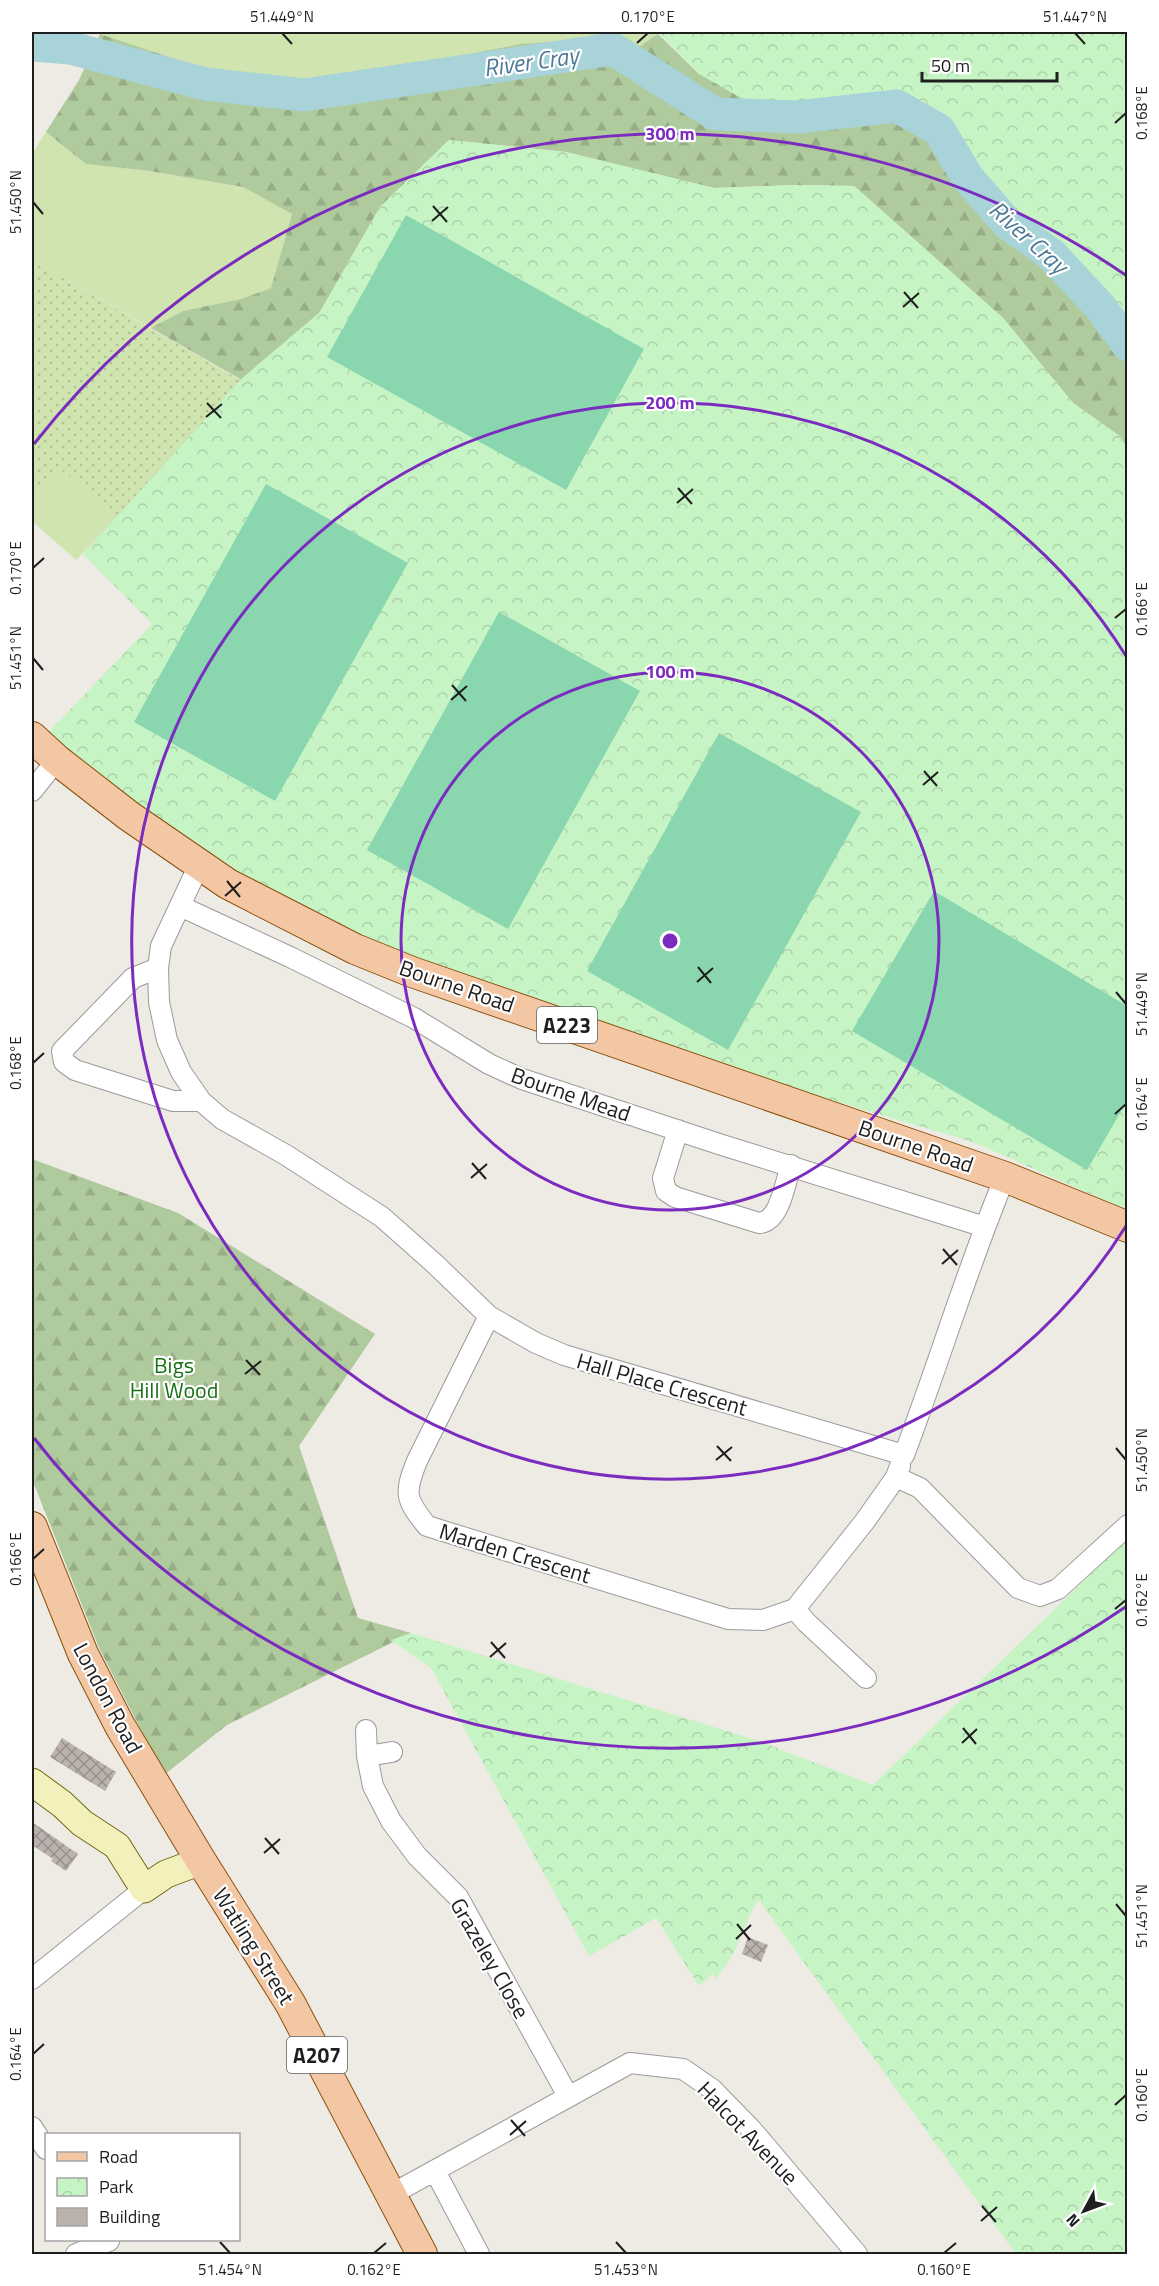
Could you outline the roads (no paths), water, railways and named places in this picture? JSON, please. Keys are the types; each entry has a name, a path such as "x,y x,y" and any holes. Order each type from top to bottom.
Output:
{"main road":[{"name":"Bourne Road","path":"32,736 57,760 129,816 199,865 228,884 355,949 412,972 1005,1176 1128,1227"},
{"name":"London Road","path":"32,1527 83,1654 120,1726 201,1861"},
{"name":"Watling Street","path":"201,1861 290,2003 422,2254"}],"street":[{"path":"32,791 57,760"},
{"name":"Hall Place Crescent","path":"199,865 161,946 158,968 159,1002 167,1040 181,1072 201,1101 222,1119 286,1155 382,1217 489,1316 536,1343 564,1355 904,1455"},
{"name":"Bourne Mead","path":"180,906 414,1018 489,1064 522,1079 985,1227"},
{"path":"158,968 133,978 62,1051 64,1062 75,1070 173,1101 201,1101"},
{"path":"678,1130 663,1178 666,1191 675,1197 764,1223 775,1215 791,1166"},
{"path":"866,1678 795,1609 865,1521 896,1477 1005,1176"},
{"name":"Marden Crescent","path":"489,1316 417,1461 408,1484 411,1507 427,1526 728,1619 763,1620 795,1609"},
{"path":"896,1477 920,1488 1018,1588 1040,1596 1058,1589 1128,1525"},
{"name":"Grazeley Close","path":"366,1730 367,1756 373,1786 391,1821 417,1856 458,1898 568,2096"},
{"path":"367,1756 392,1752"},
{"path":"32,1782 62,1804 82,1823 106,1856 144,1889"},
{"path":"32,1978 144,1889 166,1874 201,1861"},
{"name":"Halcot Avenue","path":"392,2194 630,2063 682,2069 712,2089 752,2130 857,2254"},
{"path":"32,2127 45,2147"},
{"path":"435,2170 479,2254"},
{"path":"76,2254 111,2245"}],"waterway":[{"name":"River Cray","path":"32,45 71,48 205,84 304,95 613,49 715,114 797,117 897,106 939,130 968,178 1007,223 1052,255 1101,308 1128,345"}],"park label":[{"name":"Bigs Hill Wood","path":"174,1378"}]}
